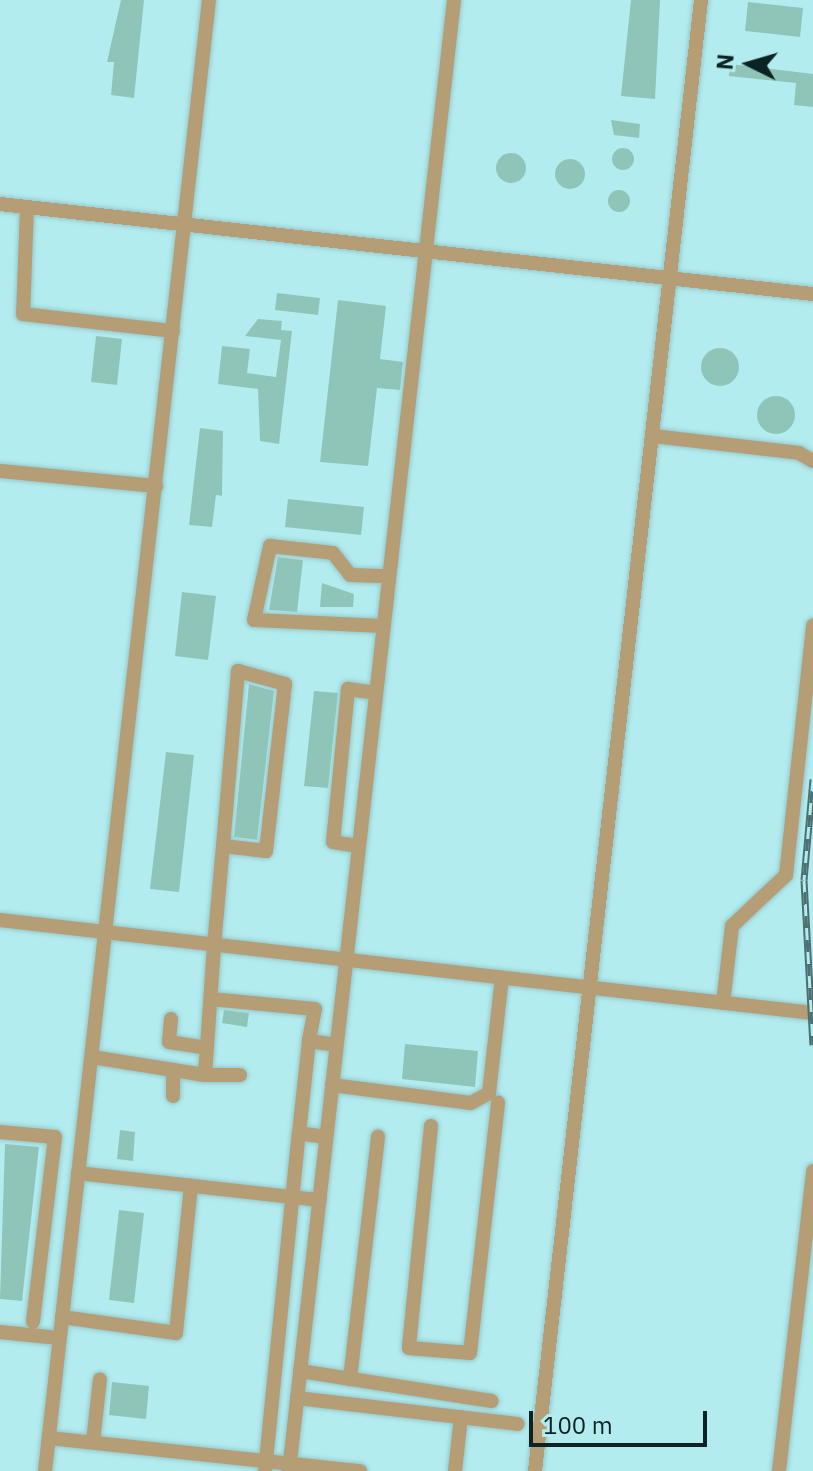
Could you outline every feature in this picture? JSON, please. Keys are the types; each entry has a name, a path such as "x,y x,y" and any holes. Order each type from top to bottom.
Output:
{"lane":[{"path":"45,1471 209,0"},
{"path":"290,1467 454,0"},
{"path":"535,1471 701,0"},
{"path":"0,204 671,282 813,294"},
{"path":"27,207 23,314 173,331"},
{"path":"653,436 799,453 813,461"},
{"path":"0,471 156,486"},
{"path":"383,626 254,620 270,546 333,553 350,575 388,576"},
{"path":"723,1003 732,926 786,875 813,625"},
{"path":"205,1075 214,946 238,671 285,684 266,851 223,846"},
{"path":"358,846 333,842 348,689 375,693"},
{"path":"0,920 813,1013"},
{"path":"332,1085 471,1103 489,1093 502,978"},
{"path":"211,999 315,1009 309,1041 265,1466"},
{"path":"171,1019 169,1042 207,1048"},
{"path":"309,1041 336,1045"},
{"path":"92,1057 205,1075 240,1075"},
{"path":"173,1070 173,1096"},
{"path":"431,1126 409,1348 470,1353 498,1103"},
{"path":"0,1132 55,1137 33,1322"},
{"path":"299,1133 326,1137"},
{"path":"350,1379 378,1137"},
{"path":"779,1471 813,1171"},
{"path":"78,1173 319,1200"},
{"path":"62,1317 176,1333 191,1186"},
{"path":"0,1335 59,1338"},
{"path":"300,1371 492,1401"},
{"path":"93,1442 100,1379"},
{"path":"297,1398 517,1424"},
{"path":"455,1471 461,1417"},
{"path":"49,1438 265,1466 360,1471"}],"building":[{"path":"121,0 144,0 134,98 111,95 114,62 107,62"},
{"path":"631,0 660,0 655,99 621,96"},
{"path":"748,2 803,8 800,37 745,31"},
{"path":"730,64 813,74 813,107 794,105 796,83 729,76"},
{"path":"611,120 640,124 639,138 614,135"},
{"path":"623,148 631,151 634,159 631,167 623,170 615,167 612,159 615,151"},
{"path":"511,153 522,157 526,168 522,179 511,183 500,179 496,168 500,157"},
{"path":"570,159 581,163 585,174 581,185 570,189 559,185 555,174 559,163"},
{"path":"619,190 630,201 619,212 608,201"},
{"path":"277,293 320,298 318,315 275,310"},
{"path":"338,300 386,306 380,359 403,362 400,390 377,388 368,466 320,462"},
{"path":"258,319 282,321 281,330 292,331 279,444 260,441 258,389 218,384 222,346 250,349 247,373 276,377 281,340 245,336"},
{"path":"96,336 122,339 117,385 91,382"},
{"path":"720,348 733,354 739,367 733,380 720,386 707,380 701,367 707,354"},
{"path":"776,396 789,402 795,415 789,428 776,434 763,428 757,415 763,402"},
{"path":"200,428 223,431 222,496 216,495 212,527 189,525"},
{"path":"288,499 364,507 361,535 285,527"},
{"path":"278,557 303,560 297,612 269,610"},
{"path":"322,583 354,594 353,607 320,607"},
{"path":"182,592 216,596 208,660 175,656"},
{"path":"249,684 274,691 257,840 234,837"},
{"path":"314,691 338,693 328,788 304,786"},
{"path":"166,752 194,755 179,892 150,889"},
{"path":"224,1010 249,1013 247,1027 222,1023"},
{"path":"405,1044 478,1051 475,1087 402,1079"},
{"path":"120,1130 135,1132 133,1161 117,1159"},
{"path":"5,1144 39,1147 22,1301 0,1299"},
{"path":"119,1210 144,1213 134,1303 109,1300"},
{"path":"112,1382 149,1386 146,1419 109,1415"}],"railway":[{"path":"813,779 804,880 813,1045"}]}
